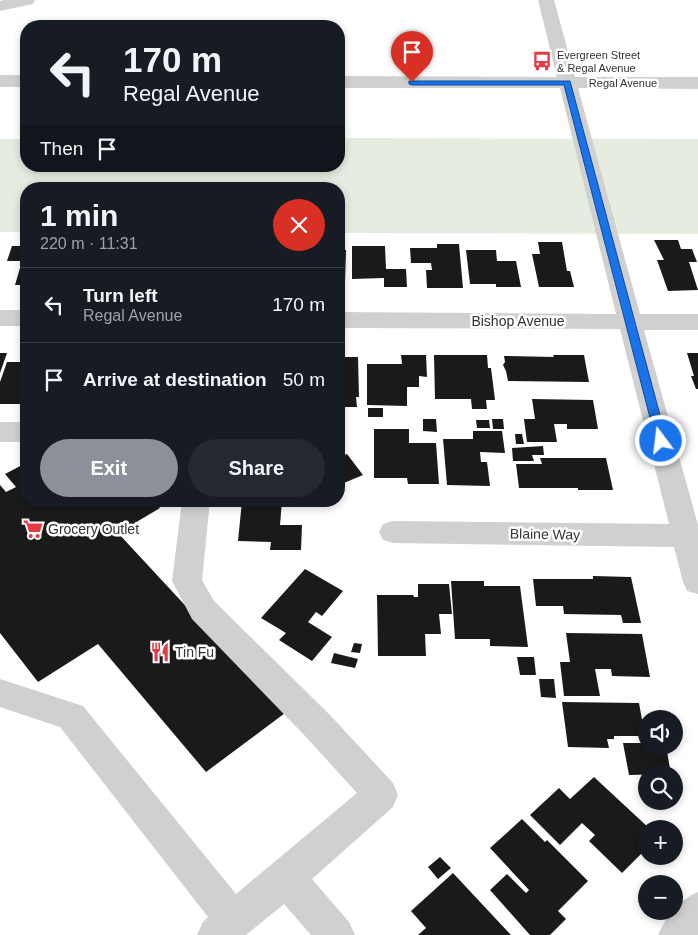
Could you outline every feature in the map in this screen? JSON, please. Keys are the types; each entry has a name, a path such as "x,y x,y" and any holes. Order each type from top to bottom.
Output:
{"street":[{"path":"0,6 27,0"},
{"path":"546,0 630,322 692,536 698,582"},
{"path":"0,81 20,81"},
{"name":"Regal Avenue","path":"345,82 698,83"},
{"path":"0,318 20,318"},
{"name":"Bishop Avenue","path":"345,320 698,322"},
{"path":"0,432 20,432"},
{"path":"0,693 70,716 225,928 286,878 381,795 318,726 202,610 187,581 195,507"},
{"name":"Blaine Way","path":"393,532 692,536"},
{"path":"286,878 336,935"},
{"path":"677,935 698,911"}],"shaded area":[{"path":"345,138 698,139 698,234 345,233 345,182 20,182 20,232 0,232 0,139 20,139 20,172 345,172"}],"building":[{"path":"654,240 678,240 681,249 692,249 697,262 689,262 698,290 668,291 657,260 664,260"},
{"path":"538,242 562,242 567,271 570,271 574,287 539,287 532,254 540,254"},
{"path":"437,244 459,244 463,288 427,288 426,270 432,270 431,263 411,263 410,248 437,248"},
{"path":"12,246 20,246 20,261 7,261"},
{"path":"352,246 385,246 386,269 406,269 407,287 384,287 384,278 352,279"},
{"path":"345,250 346,250 345,282"},
{"path":"466,250 496,250 497,261 516,261 521,287 496,287 496,284 470,284"},
{"path":"20,268 20,285 15,285"},
{"path":"0,353 7,353 0,373"},
{"path":"687,353 698,353 698,389 696,389 691,376 694,376"},
{"path":"401,355 426,355 427,377 419,376 419,387 407,387 407,406 367,405 367,364 402,364"},
{"path":"434,355 487,355 488,368 491,368 495,400 486,400 487,409 472,409 471,399 435,399"},
{"path":"553,355 584,355 589,382 508,381 503,365 505,362 504,356 554,357"},
{"path":"345,357 358,357 359,397 356,397 357,407 345,407"},
{"path":"7,362 20,362 20,404 0,404 0,382"},
{"path":"532,399 593,400 598,429 567,429 567,424 554,424 557,442 527,442 524,419 535,419"},
{"path":"368,408 383,408 383,417 368,417"},
{"path":"423,419 436,419 437,432 423,431"},
{"path":"492,419 503,419 504,429 493,429"},
{"path":"476,420 489,420 490,428 477,428"},
{"path":"374,429 409,429 409,443 436,443 439,484 408,484 407,478 374,478"},
{"path":"473,431 502,431 505,453 480,452 481,462 487,462 490,486 447,485 443,439 473,439"},
{"path":"515,434 522,434 524,444 516,444"},
{"path":"543,446 544,455 532,455 534,461 513,461 512,448"},
{"path":"347,454 363,475 345,482 345,455"},
{"path":"540,458 606,458 613,490 519,488 516,464 542,464"},
{"path":"20,466 20,507 159,507 118,533 285,713 206,772 98,644 38,682 0,633 0,485 6,492 16,487 5,474"},
{"path":"241,507 282,507 280,525 302,525 301,550 270,550 271,542 238,541"},
{"path":"305,569 343,591 322,616 316,612 308,622 332,637 312,661 279,640 286,633 261,618"},
{"path":"593,576 631,577 641,623 623,623 621,615 564,614 563,606 536,606 533,579 593,579"},
{"path":"451,581 484,581 484,586 520,586 528,647 490,646 490,639 455,639"},
{"path":"418,584 449,584 452,614 439,614 441,634 425,634 426,656 378,656 377,595 413,595 418,597"},
{"path":"566,633 642,634 650,677 612,676 611,669 595,669 600,696 564,696 560,662 570,662"},
{"path":"354,643 362,644 360,653 351,652"},
{"path":"334,653 358,659 355,668 331,663"},
{"path":"517,657 534,657 536,675 520,675"},
{"path":"539,679 554,679 556,698 541,697"},
{"path":"562,702 639,703 638,736 614,736 614,739 607,739 609,748 568,747"},
{"path":"623,743 638,743 638,755 668,755 669,765 638,765 638,775 629,775"},
{"path":"594,777 640,820 638,820 638,857 622,873 589,841 595,835 582,823 560,845 530,815 559,788 570,799"},
{"path":"522,819 545,842 547,840 588,881 558,911 566,919 550,935 530,935 490,890 507,874 526,893 529,890 490,848"},
{"path":"440,857 451,868 438,879 428,867"},
{"path":"453,873 511,935 418,935 426,928 411,911"}],"place":[{"name":"Evergreen Street & Regal Avenue","path":"542,61"},
{"name":"Grocery Outlet","path":"33,529"},
{"name":"Tin Fu","path":"160,652"}],"route":[{"path":"412,82 568,83 661,441"}]}
